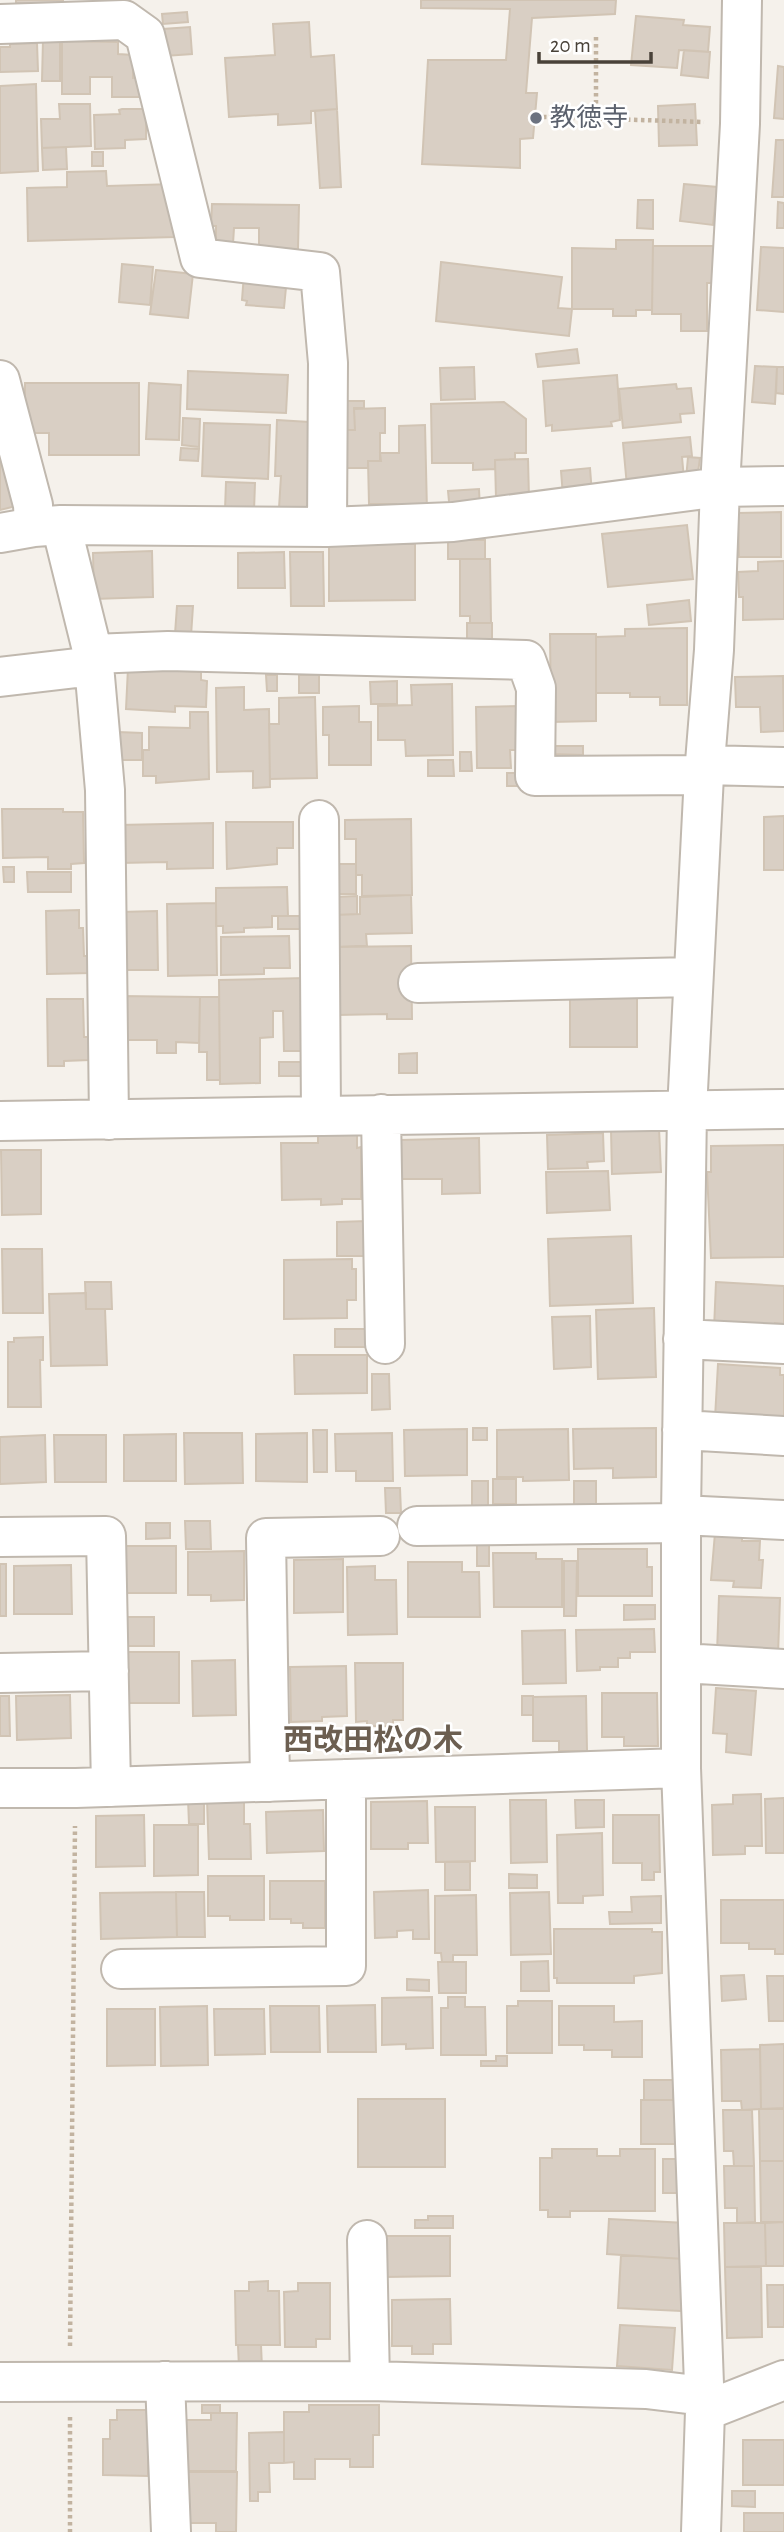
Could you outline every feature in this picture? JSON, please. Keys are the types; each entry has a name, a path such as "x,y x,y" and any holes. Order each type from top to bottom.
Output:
{"street":[{"path":"701,2532 704,2403 681,1768 683,1339 687,1110 704,770 714,650 740,124 742,0"},
{"path":"0,24 148,17 200,258 320,272 328,363 327,527"},
{"path":"0,380 33,505 32,529 94,660 106,790 109,1120"},
{"path":"32,529 327,527 453,522 720,487 784,486"},
{"path":"0,677 94,660 168,651 526,660 536,688 535,776 784,767"},
{"path":"319,820 321,1116"},
{"path":"418,983 693,977"},
{"path":"0,1121 784,1109"},
{"path":"382,1114 386,1343"},
{"path":"683,1339 784,1344"},
{"path":"682,1430 784,1436"},
{"path":"417,1526 681,1519 784,1520"},
{"path":"0,1536 106,1536 108,1671 93,1787"},
{"path":"270,1782 266,1538 380,1536"},
{"path":"681,1663 784,1669"},
{"path":"0,1673 108,1671"},
{"path":"0,1788 681,1768"},
{"path":"121,1969 346,1966 346,1779"},
{"path":"367,2240 370,2381"},
{"path":"0,2382 370,2381 646,2389 704,2403 784,2380"},
{"path":"165,2381 171,2532"}],"path":[{"path":"596,37 596,118"},
{"path":"543,117 740,124"},
{"path":"70,2532 69,2381 93,1787"}],"building":[{"path":"16,0 63,0 63,4 16,3"},
{"path":"421,0 616,0 615,14 532,18 526,93 537,93 533,138 520,139 520,168 422,164 428,60 506,60 510,9 421,8"},
{"path":"187,12 188,22 163,24 162,14"},
{"path":"636,16 684,20 683,25 710,27 708,52 679,50 677,68 631,65"},
{"path":"309,22 311,57 334,55 337,109 311,111 311,123 278,125 278,114 229,117 225,58 275,55 273,24"},
{"path":"190,27 192,54 165,56 163,29"},
{"path":"43,40 60,40 60,81 42,81"},
{"path":"62,41 118,42 118,54 133,55 133,78 141,78 141,97 112,97 112,77 90,77 90,94 62,94"},
{"path":"37,43 38,71 0,72 0,47"},
{"path":"684,50 710,52 708,78 681,75"},
{"path":"778,66 784,67 784,119 774,118"},
{"path":"36,84 38,171 0,173 0,86"},
{"path":"59,104 90,104 91,146 42,148 41,119 60,119"},
{"path":"695,104 697,145 659,146 658,106"},
{"path":"146,109 146,139 125,140 125,148 95,149 94,115 120,114 119,110"},
{"path":"337,109 341,187 320,188 315,111"},
{"path":"776,140 784,140 784,197 772,197"},
{"path":"66,147 67,169 43,170 42,148"},
{"path":"92,152 103,152 103,166 92,166"},
{"path":"106,171 107,186 174,184 175,237 28,241 27,188 67,187 67,172"},
{"path":"684,184 717,187 713,225 680,221"},
{"path":"638,200 653,200 653,229 637,228"},
{"path":"778,202 784,203 784,228 777,228"},
{"path":"212,204 299,205 298,249 259,248 259,228 234,228 233,244 216,242 216,226 211,226"},
{"path":"616,240 653,240 652,310 636,310 636,316 613,316 613,309 572,309 572,248 616,249"},
{"path":"653,246 716,246 716,283 707,283 707,331 681,331 681,314 652,314"},
{"path":"761,247 784,248 784,312 757,310"},
{"path":"441,262 562,277 558,308 572,309 569,336 436,321"},
{"path":"122,264 153,267 150,305 119,302"},
{"path":"156,270 193,274 188,318 150,314"},
{"path":"244,274 287,277 284,308 246,305 247,301 242,300"},
{"path":"577,349 579,363 538,367 536,354"},
{"path":"755,366 777,367 775,404 752,402"},
{"path":"474,367 475,399 441,400 440,368"},
{"path":"777,367 784,367 784,394 776,393"},
{"path":"188,371 288,375 286,413 187,409"},
{"path":"617,375 620,420 611,422 612,426 552,431 552,425 546,426 543,381"},
{"path":"25,383 139,383 139,455 49,455 49,433 25,433"},
{"path":"149,383 181,385 179,440 146,439"},
{"path":"676,384 677,389 691,388 694,413 680,414 681,422 623,428 619,389"},
{"path":"337,401 364,401 364,408 354,408 355,430 338,430"},
{"path":"504,402 526,419 526,453 515,453 515,459 495,460 495,469 473,470 473,463 432,463 431,404"},
{"path":"385,408 385,433 380,433 380,461 368,461 368,468 338,468 338,430 355,430 354,409"},
{"path":"183,418 200,419 199,447 182,445"},
{"path":"277,420 309,422 308,509 279,508 281,476 275,476"},
{"path":"204,423 270,425 268,479 202,476"},
{"path":"425,425 427,511 396,512 396,504 369,504 368,461 381,461 380,453 399,453 399,426"},
{"path":"0,430 20,505 0,510"},
{"path":"690,437 692,456 682,457 684,479 628,497 623,443"},
{"path":"181,448 199,449 198,461 180,460"},
{"path":"688,457 700,458 697,480 686,479"},
{"path":"528,459 529,498 496,498 495,460"},
{"path":"590,468 592,494 563,496 561,471"},
{"path":"226,482 255,483 254,511 225,510"},
{"path":"479,489 480,510 450,512 448,491"},
{"path":"781,512 781,557 739,557 738,513"},
{"path":"687,525 693,579 608,587 602,534"},
{"path":"448,540 485,540 485,559 448,559"},
{"path":"329,544 415,544 415,600 329,601"},
{"path":"152,551 153,597 94,599 93,553"},
{"path":"284,552 285,588 238,588 238,553"},
{"path":"290,552 323,552 324,606 291,606"},
{"path":"460,559 490,559 491,623 470,623 470,616 460,616"},
{"path":"784,561 784,619 743,620 743,597 739,597 738,572 758,571 758,562"},
{"path":"689,600 691,621 649,625 647,605"},
{"path":"177,606 193,606 191,636 175,634"},
{"path":"467,623 492,623 492,642 467,642"},
{"path":"687,628 687,705 660,705 660,697 630,697 630,693 596,693 596,637 625,636 625,629"},
{"path":"550,634 596,634 596,721 551,722"},
{"path":"128,668 201,672 201,680 207,681 206,707 175,706 175,712 126,709"},
{"path":"266,675 277,675 277,691 267,691"},
{"path":"299,675 319,675 319,693 299,693"},
{"path":"783,676 784,731 761,732 760,707 736,707 735,677"},
{"path":"397,681 397,704 371,704 370,682"},
{"path":"452,684 453,755 406,756 405,740 378,740 378,706 412,705 411,685"},
{"path":"244,687 244,710 269,709 270,787 253,788 253,771 217,772 216,688"},
{"path":"315,697 317,778 270,779 269,724 279,724 279,698"},
{"path":"359,706 359,722 371,722 371,765 329,765 329,735 323,735 323,707"},
{"path":"521,706 522,750 510,750 511,768 477,768 476,707"},
{"path":"190,712 208,712 209,779 156,783 156,776 143,776 143,750 149,750 149,727 190,728"},
{"path":"118,732 142,733 142,760 117,760"},
{"path":"553,746 583,746 583,755 553,754"},
{"path":"460,752 471,752 472,771 460,771"},
{"path":"428,760 453,760 454,776 428,776"},
{"path":"507,773 519,773 519,786 507,786"},
{"path":"2,809 63,809 63,812 83,812 84,863 71,864 71,869 48,869 48,857 3,858"},
{"path":"784,816 784,870 764,870 764,817"},
{"path":"411,819 412,895 362,896 362,875 356,875 356,839 345,839 345,820"},
{"path":"226,822 293,822 293,848 277,848 277,864 227,869"},
{"path":"213,823 213,868 167,869 167,862 120,863 119,825"},
{"path":"333,864 356,864 356,894 333,894"},
{"path":"3,867 14,867 14,882 4,882"},
{"path":"27,872 71,872 71,892 28,892"},
{"path":"287,887 288,916 272,916 272,927 244,928 244,932 223,933 223,926 216,926 216,888"},
{"path":"411,895 412,933 366,934 367,946 335,947 334,915 360,914 360,897"},
{"path":"357,896 357,914 334,915 334,897"},
{"path":"216,903 217,975 168,976 167,904"},
{"path":"79,910 79,928 83,928 84,956 90,956 90,973 47,974 46,911"},
{"path":"157,911 158,970 121,970 120,912"},
{"path":"278,916 306,916 306,929 278,929"},
{"path":"289,936 290,968 264,968 264,974 221,975 221,937"},
{"path":"411,946 412,1019 387,1019 387,1014 337,1015 336,947"},
{"path":"305,978 306,1051 284,1051 283,1011 273,1011 273,1037 260,1038 260,1083 220,1084 219,980"},
{"path":"121,996 200,997 199,1043 176,1042 176,1053 157,1053 157,1040 122,1040"},
{"path":"200,997 219,997 220,1080 207,1080 207,1052 199,1052"},
{"path":"570,998 637,998 637,1047 570,1047"},
{"path":"47,999 83,999 84,1037 88,1037 89,1060 64,1061 64,1066 48,1066"},
{"path":"417,1053 417,1073 399,1073 399,1054"},
{"path":"279,1062 307,1062 307,1076 279,1076"},
{"path":"659,1128 661,1172 612,1174 611,1130"},
{"path":"318,1133 357,1133 357,1148 361,1147 361,1199 342,1199 342,1204 321,1205 321,1199 282,1200 281,1143 318,1143"},
{"path":"603,1133 604,1161 587,1162 588,1168 548,1169 547,1135"},
{"path":"479,1138 480,1193 442,1194 442,1179 402,1179 401,1140"},
{"path":"784,1145 784,1257 711,1258 707,1172 711,1172 711,1146"},
{"path":"1,1150 41,1150 41,1214 2,1215"},
{"path":"608,1171 610,1210 547,1213 546,1172"},
{"path":"367,1221 368,1256 337,1256 337,1222"},
{"path":"631,1236 633,1303 550,1306 548,1239"},
{"path":"2,1249 42,1249 43,1313 3,1313"},
{"path":"352,1259 352,1269 356,1269 356,1300 347,1300 347,1318 284,1319 284,1260"},
{"path":"85,1282 111,1282 112,1309 86,1309"},
{"path":"716,1282 784,1286 784,1324 775,1323 775,1329 714,1329"},
{"path":"86,1293 86,1309 105,1309 107,1365 51,1366 49,1294"},
{"path":"654,1308 656,1377 598,1379 596,1310"},
{"path":"590,1316 591,1367 554,1369 552,1317"},
{"path":"335,1329 373,1329 373,1347 335,1347"},
{"path":"43,1337 43,1360 40,1360 41,1407 8,1407 8,1342 14,1342 14,1338"},
{"path":"294,1355 367,1355 367,1393 295,1394"},
{"path":"718,1364 780,1368 780,1375 784,1375 784,1422 715,1418"},
{"path":"372,1374 389,1374 390,1409 372,1410"},
{"path":"473,1428 487,1428 487,1440 473,1440"},
{"path":"656,1428 656,1477 613,1478 613,1468 574,1469 573,1429"},
{"path":"467,1429 467,1475 405,1476 404,1430"},
{"path":"568,1429 569,1480 523,1481 523,1477 497,1477 497,1430"},
{"path":"313,1430 327,1430 327,1472 314,1472"},
{"path":"184,1433 242,1433 243,1483 185,1484"},
{"path":"307,1433 307,1482 256,1481 256,1434"},
{"path":"392,1433 393,1481 356,1481 356,1471 336,1471 335,1434"},
{"path":"176,1434 176,1481 124,1481 124,1435"},
{"path":"45,1435 46,1482 0,1484 0,1437"},
{"path":"54,1435 106,1435 106,1482 55,1482"},
{"path":"493,1479 516,1479 516,1504 493,1504"},
{"path":"472,1481 488,1481 488,1506 472,1507"},
{"path":"574,1481 596,1481 596,1506 574,1506"},
{"path":"385,1488 400,1488 401,1513 386,1513"},
{"path":"185,1521 210,1521 211,1549 186,1549"},
{"path":"146,1523 170,1523 170,1538 146,1539"},
{"path":"715,1533 742,1534 742,1541 760,1541 759,1560 763,1560 761,1588 733,1587 734,1581 711,1580"},
{"path":"477,1544 489,1544 489,1566 477,1566"},
{"path":"124,1546 176,1546 176,1593 124,1593"},
{"path":"578,1549 647,1549 647,1567 652,1567 652,1596 578,1596"},
{"path":"244,1551 244,1600 211,1601 211,1595 188,1595 188,1552"},
{"path":"493,1553 536,1553 536,1559 562,1559 562,1607 494,1607"},
{"path":"343,1559 343,1612 294,1613 294,1560"},
{"path":"564,1561 577,1561 576,1616 564,1616"},
{"path":"408,1562 462,1562 462,1572 479,1572 480,1617 408,1617"},
{"path":"0,1564 6,1564 6,1616 0,1616"},
{"path":"71,1565 72,1614 14,1614 14,1566"},
{"path":"375,1566 375,1580 396,1580 397,1634 348,1635 347,1567"},
{"path":"719,1596 780,1598 778,1655 717,1653"},
{"path":"624,1605 655,1605 655,1619 624,1620"},
{"path":"125,1617 154,1617 154,1646 125,1646"},
{"path":"654,1629 655,1652 630,1652 630,1658 618,1658 618,1667 577,1671 576,1630"},
{"path":"565,1630 566,1683 523,1684 522,1631"},
{"path":"124,1652 179,1652 179,1703 124,1703"},
{"path":"235,1660 236,1715 193,1716 192,1661"},
{"path":"355,1663 403,1663 403,1720 393,1720 393,1726 367,1726 367,1721 356,1722"},
{"path":"346,1666 347,1716 322,1717 322,1721 291,1722 290,1667"},
{"path":"716,1688 756,1691 751,1755 726,1752 727,1734 713,1733"},
{"path":"602,1693 657,1693 658,1746 624,1746 624,1737 602,1737"},
{"path":"70,1695 71,1738 17,1740 16,1696"},
{"path":"0,1696 9,1696 10,1736 0,1736"},
{"path":"522,1696 533,1696 533,1715 522,1715"},
{"path":"586,1696 587,1751 559,1751 559,1741 533,1741 533,1697"},
{"path":"761,1794 762,1846 745,1846 745,1854 713,1855 712,1805 733,1804 733,1795"},
{"path":"244,1798 244,1824 250,1824 251,1859 209,1859 207,1799"},
{"path":"784,1798 784,1853 766,1853 765,1799"},
{"path":"188,1799 204,1799 204,1824 189,1824"},
{"path":"510,1800 546,1800 547,1862 511,1863"},
{"path":"575,1800 604,1800 604,1827 576,1828"},
{"path":"427,1801 428,1843 408,1843 408,1849 371,1849 371,1802"},
{"path":"435,1807 475,1807 475,1861 436,1862"},
{"path":"323,1810 324,1851 267,1853 266,1812"},
{"path":"144,1815 145,1866 96,1867 96,1816"},
{"path":"613,1815 659,1815 660,1872 654,1872 654,1880 642,1880 642,1863 613,1863"},
{"path":"154,1825 198,1825 198,1875 154,1876"},
{"path":"602,1833 603,1895 583,1896 583,1903 558,1903 557,1835"},
{"path":"445,1862 470,1862 470,1890 445,1890"},
{"path":"509,1874 537,1875 537,1888 509,1888"},
{"path":"208,1876 264,1876 264,1920 230,1920 230,1916 208,1916"},
{"path":"270,1881 325,1881 325,1928 303,1928 303,1923 291,1923 291,1919 270,1919"},
{"path":"428,1890 429,1939 413,1939 413,1930 397,1931 397,1937 375,1938 374,1892"},
{"path":"176,1892 204,1892 205,1937 177,1937"},
{"path":"176,1892 177,1937 101,1939 100,1893"},
{"path":"549,1892 551,1954 511,1955 510,1893"},
{"path":"476,1895 477,1955 453,1955 453,1962 442,1962 441,1953 435,1953 435,1896"},
{"path":"661,1896 661,1923 610,1924 609,1912 632,1912 631,1897"},
{"path":"721,1900 784,1900 784,1954 775,1954 775,1949 749,1949 749,1943 721,1943"},
{"path":"554,1929 652,1929 652,1932 662,1932 662,1973 634,1976 634,1983 557,1983 557,1978 554,1978"},
{"path":"548,1961 549,1991 521,1991 521,1962"},
{"path":"438,1962 466,1962 466,1993 439,1993"},
{"path":"744,1975 746,1999 722,2001 721,1976"},
{"path":"767,1976 784,1976 784,2021 769,2021"},
{"path":"407,1979 429,1980 429,1991 407,1990"},
{"path":"432,1997 433,2048 406,2049 406,2044 382,2045 382,1998"},
{"path":"448,1997 465,1997 465,2007 485,2007 486,2055 441,2055 441,2008 448,2008"},
{"path":"518,2001 552,2001 552,2053 507,2053 507,2006 518,2006"},
{"path":"375,2005 376,2052 328,2052 327,2006"},
{"path":"207,2006 208,2065 161,2066 160,2007"},
{"path":"270,2006 319,2006 320,2052 271,2052"},
{"path":"559,2006 614,2006 614,2022 642,2021 642,2057 612,2057 612,2050 584,2050 584,2045 559,2045"},
{"path":"107,2009 155,2009 155,2065 107,2066"},
{"path":"214,2009 264,2009 265,2054 215,2055"},
{"path":"784,2044 784,2108 761,2109 760,2045"},
{"path":"760,2049 761,2109 742,2110 741,2101 722,2101 721,2050"},
{"path":"496,2056 507,2056 507,2066 481,2066 481,2061 496,2061"},
{"path":"644,2080 673,2080 673,2100 644,2100"},
{"path":"358,2099 445,2099 445,2167 358,2167"},
{"path":"641,2100 675,2100 675,2144 641,2144"},
{"path":"759,2109 784,2109 784,2161 760,2161"},
{"path":"723,2110 752,2110 754,2166 734,2166 733,2151 724,2151"},
{"path":"552,2149 597,2149 597,2156 620,2156 620,2149 655,2149 655,2211 570,2211 570,2217 548,2217 548,2210 540,2210 540,2158 552,2158"},
{"path":"663,2159 678,2159 677,2193 663,2193"},
{"path":"760,2161 784,2161 784,2222 761,2222"},
{"path":"724,2166 754,2166 755,2222 737,2223 737,2208 725,2208"},
{"path":"428,2216 453,2216 453,2228 415,2228 415,2220 428,2220"},
{"path":"609,2219 686,2223 684,2259 607,2254"},
{"path":"784,2222 784,2266 766,2266 765,2223"},
{"path":"724,2223 765,2223 766,2266 725,2267"},
{"path":"383,2236 450,2236 450,2276 384,2277"},
{"path":"621,2255 684,2259 681,2311 618,2308"},
{"path":"725,2267 761,2267 762,2337 727,2338"},
{"path":"268,2281 268,2291 279,2291 280,2345 236,2345 235,2291 249,2291 249,2282"},
{"path":"298,2283 330,2283 330,2339 316,2339 316,2347 285,2347 284,2292 298,2291"},
{"path":"767,2285 784,2285 784,2327 768,2327"},
{"path":"450,2299 451,2344 433,2344 433,2354 412,2354 412,2346 392,2346 392,2300"},
{"path":"620,2325 675,2328 672,2370 617,2366"},
{"path":"238,2345 261,2345 262,2368 239,2368"},
{"path":"202,2405 220,2405 220,2413 202,2413"},
{"path":"309,2405 379,2405 379,2435 373,2435 373,2467 350,2467 350,2459 315,2459 315,2479 294,2479 294,2462 284,2463 284,2412 309,2412"},
{"path":"117,2410 148,2410 148,2476 103,2475 103,2439 110,2439 110,2420 117,2420"},
{"path":"211,2413 237,2413 236,2471 182,2471 182,2420 211,2420"},
{"path":"284,2432 284,2463 269,2463 270,2492 258,2492 258,2501 250,2501 249,2433"},
{"path":"743,2440 784,2440 784,2485 743,2485"},
{"path":"182,2472 237,2472 236,2532 216,2532 216,2523 181,2523"},
{"path":"732,2491 755,2491 755,2507 732,2506"},
{"path":"744,2513 784,2513 784,2532 744,2532"}],"place":[{"name":"教徳寺","path":"536,118"}],"district":[{"name":"西改田松の木","path":"373,1741"}]}
